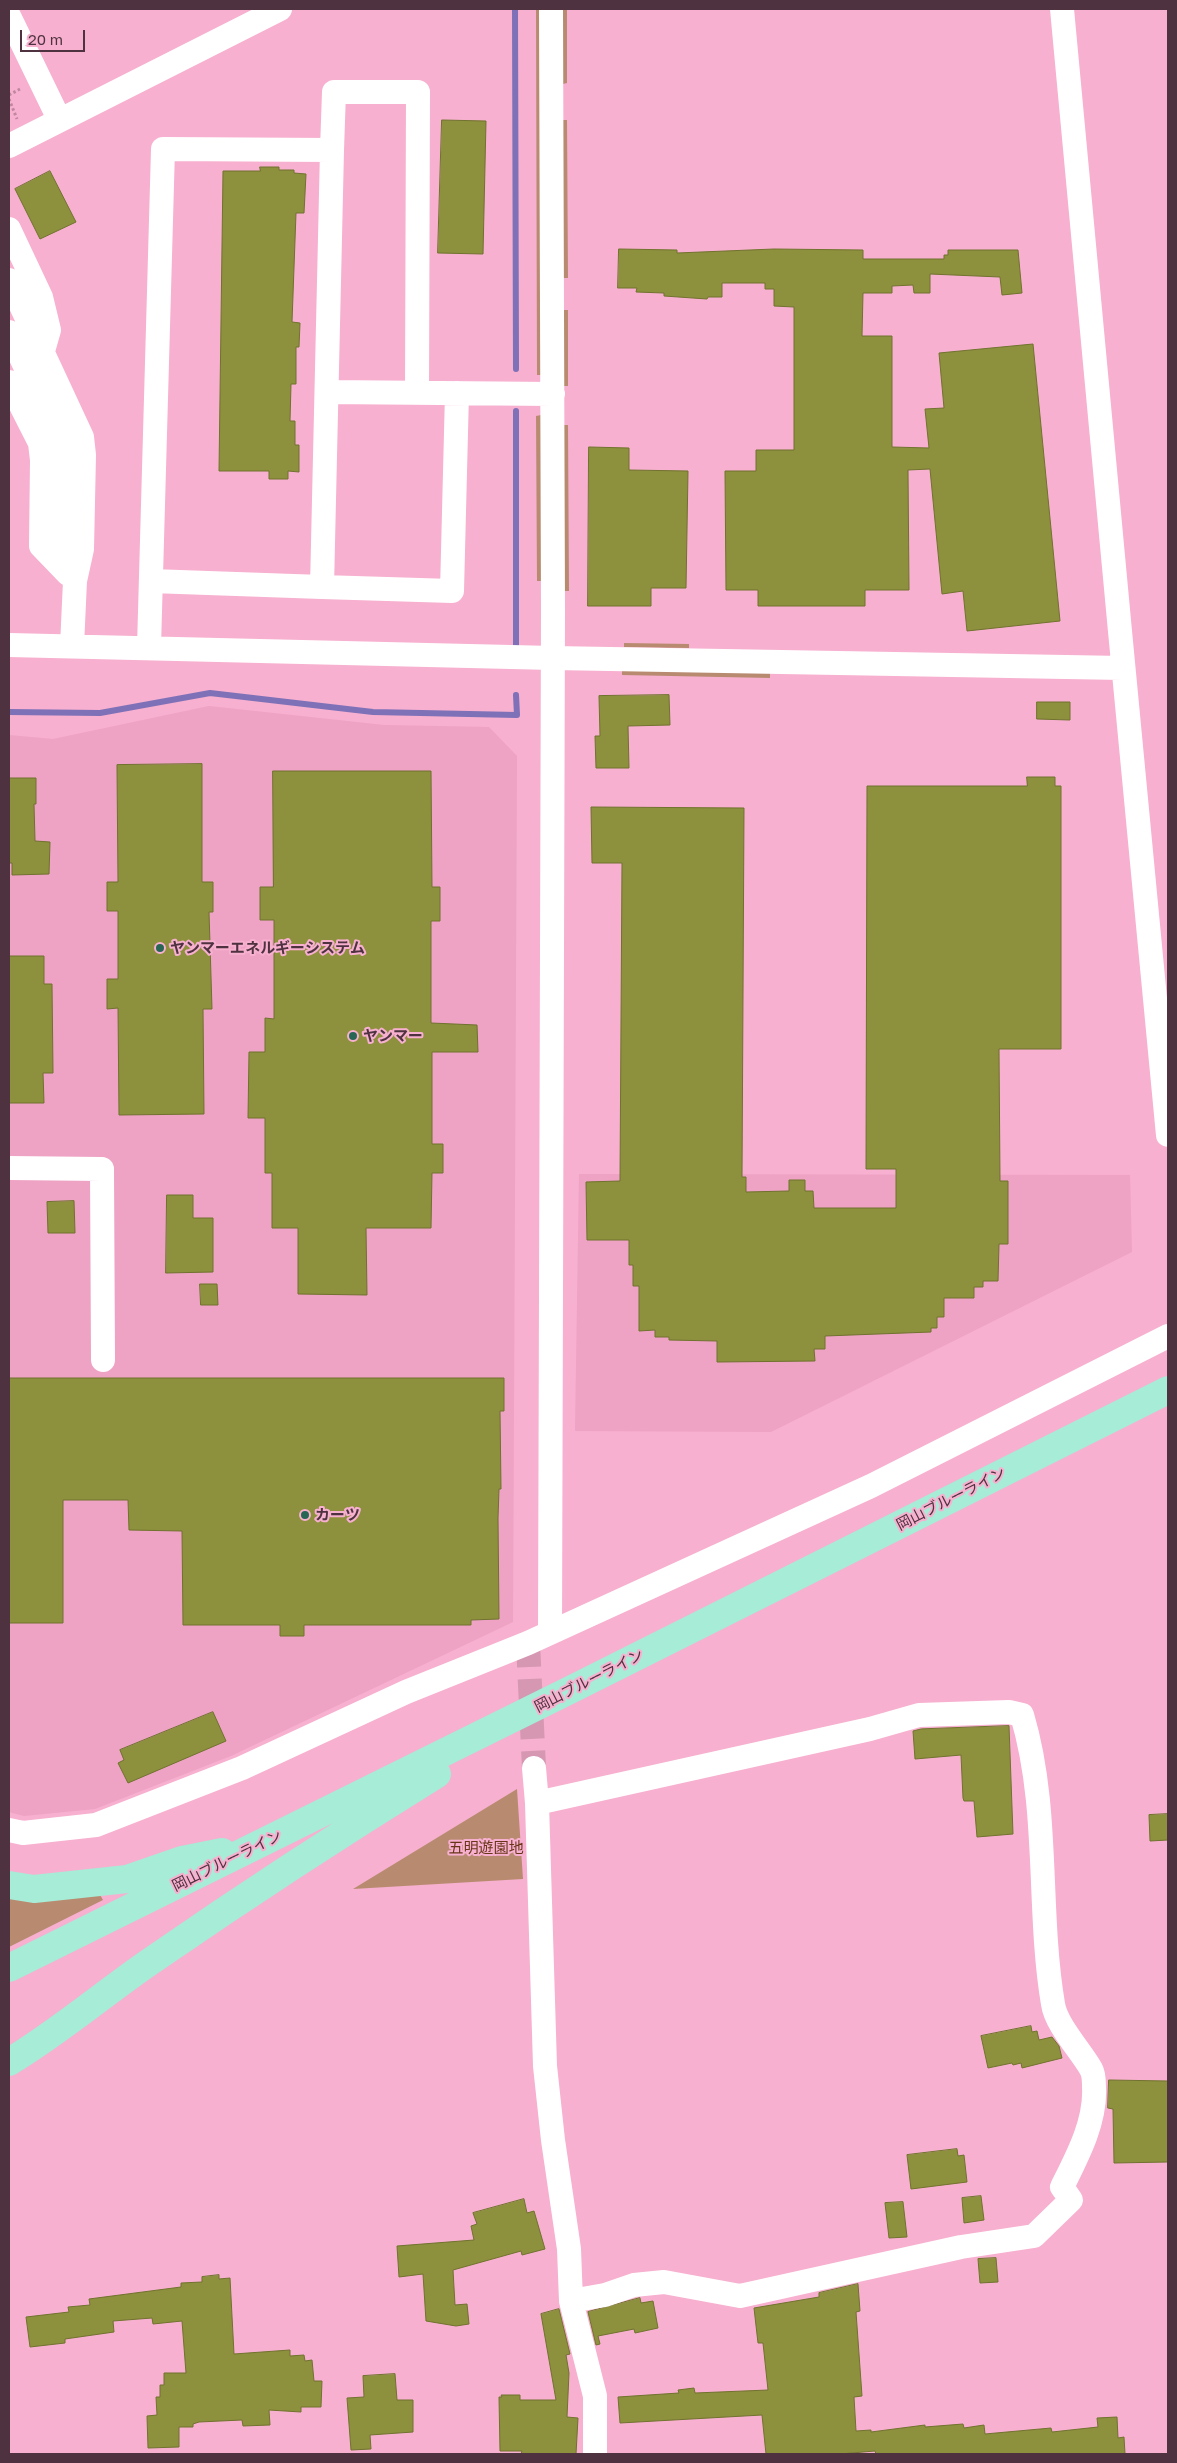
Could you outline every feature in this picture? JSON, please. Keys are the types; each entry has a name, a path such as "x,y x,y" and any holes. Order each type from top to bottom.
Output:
{"main road":[{"name":"岡山ブルーライン","path":"9,1968 264,1843 1168,1390"},
{"path":"9,2062 34,2047 148,1962 278,1873 574,1688"},
{"path":"9,1885 34,1889 127,1879 182,1860 264,1843"}],"street":[{"path":"11,135 59,119 280,9"},
{"path":"550,1632 553,658 551,9"},
{"path":"1062,9 1168,1135"},
{"path":"9,16 59,119"},
{"path":"322,587 334,92 418,92 417,393"},
{"path":"149,647 163,149 332,150"},
{"path":"9,229 41,297 49,330 43,351"},
{"path":"9,280 82,437 84,455 82,549 75,580 72,646"},
{"path":"9,332 60,439 62,457 61,546 75,580"},
{"path":"9,382 40,443 42,460 41,546 75,580"},
{"path":"328,392 553,394"},
{"path":"151,581 452,591 457,393"},
{"path":"9,645 553,658 1123,668"},
{"path":"9,1168 102,1168 103,1360"},
{"path":"9,1830 23,1833 96,1825 242,1768 406,1692 528,1643 871,1486 1168,1336"},
{"path":"537,1803 870,1729 919,1715 1009,1712 1022,1716 1028,1737 1037,1789 1048,1966 1053,2007 1078,2052 1092,2070 1094,2090 1090,2120 1081,2150 1062,2187 1071,2200 1034,2236 961,2247 740,2296 664,2282 634,2285 605,2295 571,2301"},
{"path":"534,1768 537,1803 545,2066 568,2249 571,2301 595,2396 596,2454"}],"path":[{"path":"9,99 18,122 11,135"}],"shaded area":[{"path":"209,706 384,725 489,727 517,756 513,1622 231,1756 95,1809 24,1816 9,1812 9,735 53,739"},
{"path":"579,1174 1130,1175 1132,1252 771,1432 575,1431"}],"green space":[{"path":"536,9 541,9 542,375 537,375"},
{"path":"563,9 567,9 567,83 563,84"},
{"path":"562,120 567,120 568,278 563,278"},
{"path":"564,310 568,310 568,386 564,386"},
{"path":"541,415 542,581 537,581 536,416"},
{"path":"564,425 568,425 569,591 564,591"},
{"path":"624,643 689,644 689,648 624,647"},
{"path":"622,670 770,673 770,678 622,675"},
{"name":"五明遊園地","path":"517,1789 523,1879 353,1889"},
{"path":"9,1893 99,1893 103,1900 9,1947"}],"building":[{"path":"442,120 486,121 483,254 438,253"},
{"path":"260,167 279,167 279,170 294,170 294,173 306,174 304,213 296,213 292,322 300,323 299,347 296,347 296,384 291,384 290,421 295,421 295,445 299,445 299,472 288,471 288,479 269,479 269,471 219,471 223,171 260,171"},
{"path":"50,171 76,222 40,239 15,189"},
{"path":"619,249 677,250 677,253 774,249 863,250 863,259 944,259 944,255 948,255 948,250 1018,250 1022,293 1002,295 1000,277 930,274 930,293 914,293 913,285 892,286 892,293 863,293 862,336 892,336 892,447 929,448 925,409 944,408 939,353 1033,344 1060,621 967,631 963,591 942,594 930,469 908,470 909,590 865,590 865,606 758,606 758,590 726,590 725,471 756,471 756,450 794,450 794,307 774,306 774,289 765,289 765,283 722,283 722,297 708,297 707,299 664,296 664,293 636,292 637,288 618,288"},
{"path":"589,447 629,448 629,470 688,471 686,588 651,588 651,606 588,606"},
{"path":"669,695 670,725 628,726 629,768 596,768 595,736 600,736 599,696"},
{"path":"1037,702 1070,702 1070,720 1037,719"},
{"name":"ヤンマーエネルギーシステム","path":"202,764 202,882 213,882 213,912 209,912 212,1009 203,1009 204,1114 119,1115 118,1008 107,1009 107,979 118,979 118,911 107,911 107,882 118,882 117,765"},
{"name":"ヤンマー","path":"273,771 431,771 432,887 440,887 440,921 431,921 431,1023 477,1025 478,1052 432,1052 432,1144 443,1144 443,1173 432,1173 431,1228 366,1228 367,1295 298,1294 298,1228 272,1228 272,1173 265,1173 265,1118 248,1118 249,1052 265,1052 265,1018 274,1019 274,920 260,920 260,887 273,887"},
{"path":"1027,777 1055,777 1055,786 1061,786 1061,1049 999,1049 1000,1181 1008,1181 1008,1244 999,1244 998,1281 983,1281 983,1287 974,1287 974,1298 944,1298 944,1317 937,1317 937,1328 931,1328 931,1332 825,1336 825,1349 814,1349 815,1361 717,1362 717,1341 669,1340 669,1337 655,1337 655,1330 639,1331 639,1286 633,1286 633,1265 629,1265 629,1240 587,1240 586,1182 620,1181 622,863 592,863 591,807 744,808 742,1177 746,1177 746,1192 789,1191 789,1180 805,1180 805,1191 813,1191 814,1208 896,1208 896,1169 866,1169 867,786 1027,786"},
{"path":"9,778 36,778 36,804 34,804 35,841 50,842 49,874 12,875 12,863 9,863"},
{"path":"9,956 44,956 44,984 52,984 53,1073 43,1073 44,1103 9,1103"},
{"path":"167,1195 193,1195 193,1218 213,1218 213,1272 166,1273"},
{"path":"74,1201 75,1233 48,1233 47,1202"},
{"path":"200,1284 217,1284 218,1305 201,1305"},
{"name":"カーツ","path":"9,1378 504,1378 504,1411 500,1411 499,1619 471,1620 471,1625 304,1625 304,1636 280,1636 280,1625 183,1625 182,1531 129,1530 128,1500 63,1500 63,1623 9,1623"},
{"path":"213,1712 226,1741 128,1783 118,1763 124,1760 120,1750"},
{"path":"1009,1726 1013,1834 977,1837 974,1801 964,1801 963,1798 961,1755 915,1759 913,1731 921,1729"},
{"path":"1168,1814 1168,1840 1150,1841 1149,1815"},
{"path":"1031,2026 1032,2032 1037,2031 1039,2040 1052,2037 1059,2046 1062,2058 1022,2068 1021,2063 1013,2065 1012,2063 988,2068 981,2036"},
{"path":"1109,2080 1168,2081 1168,2162 1114,2163 1113,2109 1108,2108"},
{"path":"957,2149 958,2156 964,2155 967,2182 911,2189 907,2155"},
{"path":"981,2196 984,2220 964,2223 962,2198"},
{"path":"524,2199 527,2213 534,2211 545,2249 522,2255 521,2251 453,2270 455,2305 467,2304 469,2324 456,2326 426,2321 423,2274 399,2277 397,2246 474,2240 471,2226 477,2224 473,2213"},
{"path":"903,2202 907,2237 889,2238 885,2203"},
{"path":"996,2258 998,2282 980,2283 978,2259"},
{"path":"219,2275 219,2279 230,2278 234,2354 290,2350 290,2356 304,2355 305,2361 312,2360 314,2381 322,2381 321,2407 301,2407 301,2412 269,2410 270,2425 243,2426 242,2420 199,2422 193,2424 193,2427 179,2427 179,2447 148,2448 147,2416 157,2415 156,2397 160,2397 160,2385 164,2385 164,2373 186,2373 182,2321 153,2324 152,2318 113,2321 114,2332 65,2339 65,2343 30,2347 26,2317 69,2312 68,2307 90,2305 89,2299 181,2287 181,2283 202,2282 202,2277"},
{"path":"858,2284 860,2311 856,2312 862,2396 854,2397 856,2431 871,2430 871,2432 925,2425 925,2427 963,2424 964,2428 984,2425 985,2434 1051,2428 1052,2432 1098,2427 1097,2418 1117,2417 1118,2438 1124,2437 1125,2454 876,2454 875,2451 840,2454 766,2454 762,2415 620,2423 618,2397 679,2393 678,2390 694,2388 695,2393 768,2390 763,2343 758,2343 754,2308 819,2297 819,2293"},
{"path":"640,2298 641,2303 653,2301 658,2328 635,2333 634,2329 598,2336 600,2344 596,2345 588,2312"},
{"path":"559,2309 570,2354 566,2355 569,2373 567,2417 578,2418 576,2454 521,2454 522,2451 500,2451 499,2397 502,2397 501,2395 520,2395 520,2400 556,2400 541,2314"},
{"path":"395,2374 397,2400 413,2400 413,2432 370,2435 371,2449 351,2450 347,2398 364,2397 363,2376"}],"waterway":[{"path":"515,9 516,369"},
{"path":"516,411 516,653"},
{"path":"9,712 100,713 210,693 373,712 517,715 516,695"}],"tunnel":[{"path":"528,1643 534,1768"}],"place":[{"name":"ヤンマーエネルギーシステム","path":"160,948"},
{"name":"ヤンマー","path":"353,1036"},
{"name":"カーツ","path":"305,1515"}]}
